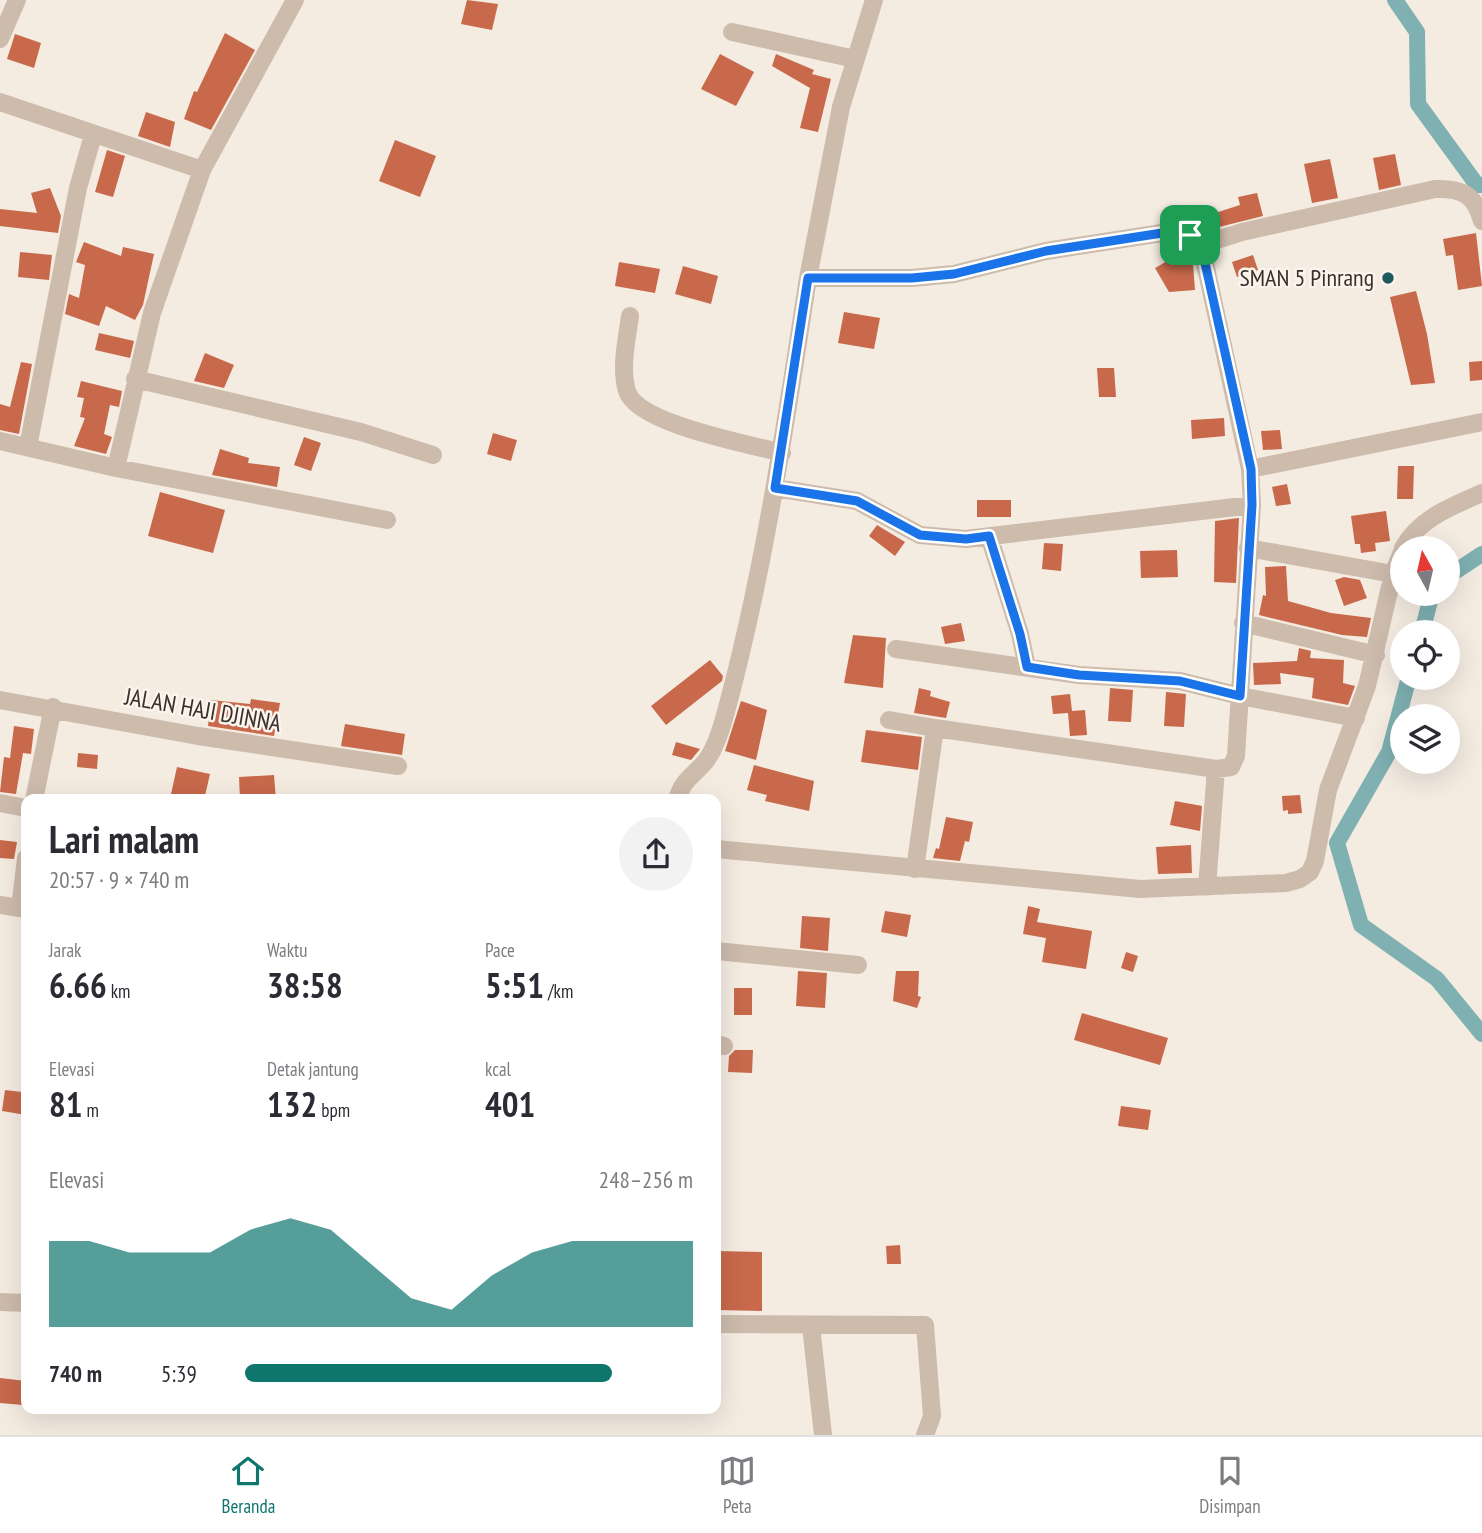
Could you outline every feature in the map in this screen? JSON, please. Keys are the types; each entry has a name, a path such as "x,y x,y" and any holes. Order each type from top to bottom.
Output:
{"street":[{"path":"0,38 17,0"},
{"path":"116,468 135,379 173,247 201,170 279,35 295,0"},
{"path":"679,794 681,786 704,763 723,723 741,657 782,453 808,278 841,107 874,0"},
{"path":"732,32 855,59"},
{"path":"0,102 201,170"},
{"path":"28,447 78,188 93,135"},
{"path":"1201,245 1242,232 1435,189 1453,188 1469,194 1478,206 1482,221"},
{"path":"808,278 912,278 954,274 1046,251 1175,231 1190,235 1201,245 1251,469 1252,505 1240,696 1231,767 1216,769 889,720"},
{"path":"631,316 625,358 627,391 636,407 674,424 782,453"},
{"path":"135,379 361,432 433,454"},
{"path":"1251,469 1482,422"},
{"path":"0,441 116,468 387,520"},
{"path":"775,488 857,501 920,535 966,539 1252,505"},
{"path":"1413,536 1434,516 1482,493"},
{"path":"989,536 1020,634 1027,667"},
{"path":"1248,548 1390,573"},
{"path":"721,850 1140,889 1286,883 1300,879 1310,872 1315,861 1328,790 1356,718 1376,655 1390,588"},
{"path":"1243,623 1376,655"},
{"path":"895,649 1079,675 1180,681 1240,696 1356,718"},
{"name":"JALAN HAJI DJINNA","path":"0,699 198,736 398,766"},
{"path":"35,794 53,708"},
{"path":"915,869 935,728"},
{"path":"1207,887 1216,769"},
{"path":"0,803 21,807"},
{"path":"0,905 21,909"},
{"path":"721,951 858,965"},
{"path":"0,1302 21,1303"},
{"path":"721,1324 925,1325 932,1416 925,1435"},
{"path":"811,1326 823,1435"}],"building":[{"path":"467,0 498,4 492,30 461,24"},
{"path":"225,33 255,50 211,130 184,119 194,91 197,92"},
{"path":"15,34 41,43 34,68 7,59"},
{"path":"720,54 754,72 736,106 701,89"},
{"path":"776,54 814,70 812,74 831,79 818,132 800,128 810,88 772,66"},
{"path":"146,112 175,122 170,147 138,136"},
{"path":"395,140 436,156 420,197 379,181"},
{"path":"107,150 125,156 113,197 95,192"},
{"path":"1395,154 1401,185 1379,190 1373,158"},
{"path":"1330,159 1338,198 1312,203 1304,164"},
{"path":"50,188 61,216 58,233 0,226 0,209 37,213 31,193"},
{"path":"1257,193 1263,216 1219,227 1215,213 1240,205 1238,197"},
{"path":"1476,233 1482,286 1458,290 1453,255 1446,256 1443,239"},
{"path":"84,242 121,256 123,247 154,254 143,305 135,320 106,306 99,326 65,314 69,294 79,298 85,265 76,262"},
{"path":"20,252 52,255 49,280 18,277"},
{"path":"1253,255 1258,270 1237,277 1232,262"},
{"path":"1169,260 1172,265 1193,264 1195,290 1169,292 1155,268"},
{"path":"619,262 660,269 655,293 615,286"},
{"path":"683,266 718,276 711,304 675,294"},
{"path":"1416,291 1435,383 1411,385 1390,297"},
{"path":"844,312 880,318 874,349 838,343"},
{"path":"99,333 134,341 130,358 95,350"},
{"path":"205,353 234,365 224,388 194,381"},
{"path":"1482,361 1482,380 1470,381 1469,362"},
{"path":"21,362 32,364 19,434 0,430 0,404 10,407"},
{"path":"1097,368 1114,368 1116,397 1099,397"},
{"path":"81,381 122,391 119,407 110,405 104,434 112,437 106,454 74,446 85,418 80,417 84,398 77,397"},
{"path":"1224,418 1225,436 1192,439 1191,420"},
{"path":"1280,430 1282,449 1263,450 1261,431"},
{"path":"493,433 517,440 511,461 487,454"},
{"path":"304,437 321,443 311,471 294,465"},
{"path":"220,449 249,458 248,463 280,467 277,487 212,475"},
{"path":"1398,466 1414,466 1413,499 1397,499"},
{"path":"1287,484 1291,504 1276,506 1272,487"},
{"path":"160,492 225,510 213,553 148,536"},
{"path":"977,500 1011,500 1011,517 977,517"},
{"path":"1386,511 1390,541 1375,543 1376,551 1361,553 1360,544 1355,544 1351,516"},
{"path":"1239,518 1236,583 1214,582 1215,521"},
{"path":"877,525 905,542 895,556 869,536"},
{"path":"1044,543 1063,544 1061,571 1042,569"},
{"path":"1177,550 1178,577 1141,578 1140,551"},
{"path":"1286,566 1288,601 1331,613 1371,618 1367,637 1342,635 1259,615 1263,595 1266,596 1265,567"},
{"path":"1344,577 1360,580 1367,598 1344,606 1335,580"},
{"path":"961,623 965,641 945,644 941,627"},
{"path":"853,635 886,638 883,688 844,683"},
{"path":"1299,648 1311,651 1310,658 1344,660 1343,683 1355,686 1348,705 1312,698 1314,678 1280,673 1281,684 1254,685 1253,663 1297,661"},
{"path":"710,660 723,676 722,681 666,725 651,706"},
{"path":"919,688 931,691 930,696 950,702 946,718 914,713"},
{"path":"1110,688 1133,690 1131,722 1108,721"},
{"path":"1166,692 1186,694 1184,727 1164,726"},
{"path":"1070,694 1072,711 1085,710 1087,735 1070,736 1068,713 1053,714 1051,696"},
{"path":"251,699 280,703 274,736 208,726 211,700 250,704"},
{"path":"741,701 767,710 756,760 725,751"},
{"path":"345,724 405,734 402,755 341,746"},
{"path":"14,726 34,729 31,754 23,753 16,794 0,792 4,757 10,758"},
{"path":"866,730 922,737 918,770 861,762"},
{"path":"676,742 700,749 691,760 672,755"},
{"path":"78,753 98,755 97,769 77,767"},
{"path":"754,765 814,781 809,811 765,801 767,795 747,790"},
{"path":"177,767 210,774 205,794 171,794"},
{"path":"274,775 276,794 240,794 239,777"},
{"path":"1300,795 1302,813 1288,814 1288,810 1283,811 1282,796"},
{"path":"1175,801 1202,806 1200,831 1170,825"},
{"path":"946,817 973,822 969,842 965,841 960,861 933,858 936,848 939,849"},
{"path":"0,840 17,842 14,859 0,858"},
{"path":"1191,845 1192,873 1158,874 1156,847"},
{"path":"1028,906 1040,909 1037,922 1092,931 1086,969 1042,962 1046,938 1023,934"},
{"path":"885,911 911,915 907,937 881,932"},
{"path":"802,916 830,918 828,951 800,948"},
{"path":"1126,952 1138,956 1133,972 1121,968"},
{"path":"798,971 827,973 825,1008 796,1006"},
{"path":"896,971 919,971 918,996 921,997 917,1008 893,1001"},
{"path":"734,988 752,988 752,1015 734,1015"},
{"path":"1082,1013 1168,1038 1160,1065 1074,1040"},
{"path":"735,1050 753,1050 752,1073 728,1072 729,1056"},
{"path":"5,1090 21,1092 21,1114 2,1111"},
{"path":"1121,1106 1151,1110 1148,1130 1118,1126"},
{"path":"900,1245 901,1264 887,1264 886,1246"},
{"path":"721,1251 762,1252 762,1311 721,1310"},
{"path":"0,1378 21,1380 21,1405 0,1403"}],"waterway":[{"path":"1395,0 1417,32 1418,104 1477,185 1482,185"},
{"path":"1460,568 1482,554"},
{"path":"1425,620 1429,606"},
{"path":"1406,690 1389,752 1337,843 1361,925 1437,979 1482,1034"}],"place":[{"name":"SMAN 5 Pinrang","path":"1388,278"}],"route":[{"path":"1175,231 1190,235 1201,245 1251,469 1252,505 1240,696 1180,681 1079,675 1027,667 1020,634 989,536 966,539 920,535 904,530 882,512 857,501 775,488 808,278 912,278 954,274 1046,251 1175,231"}]}
